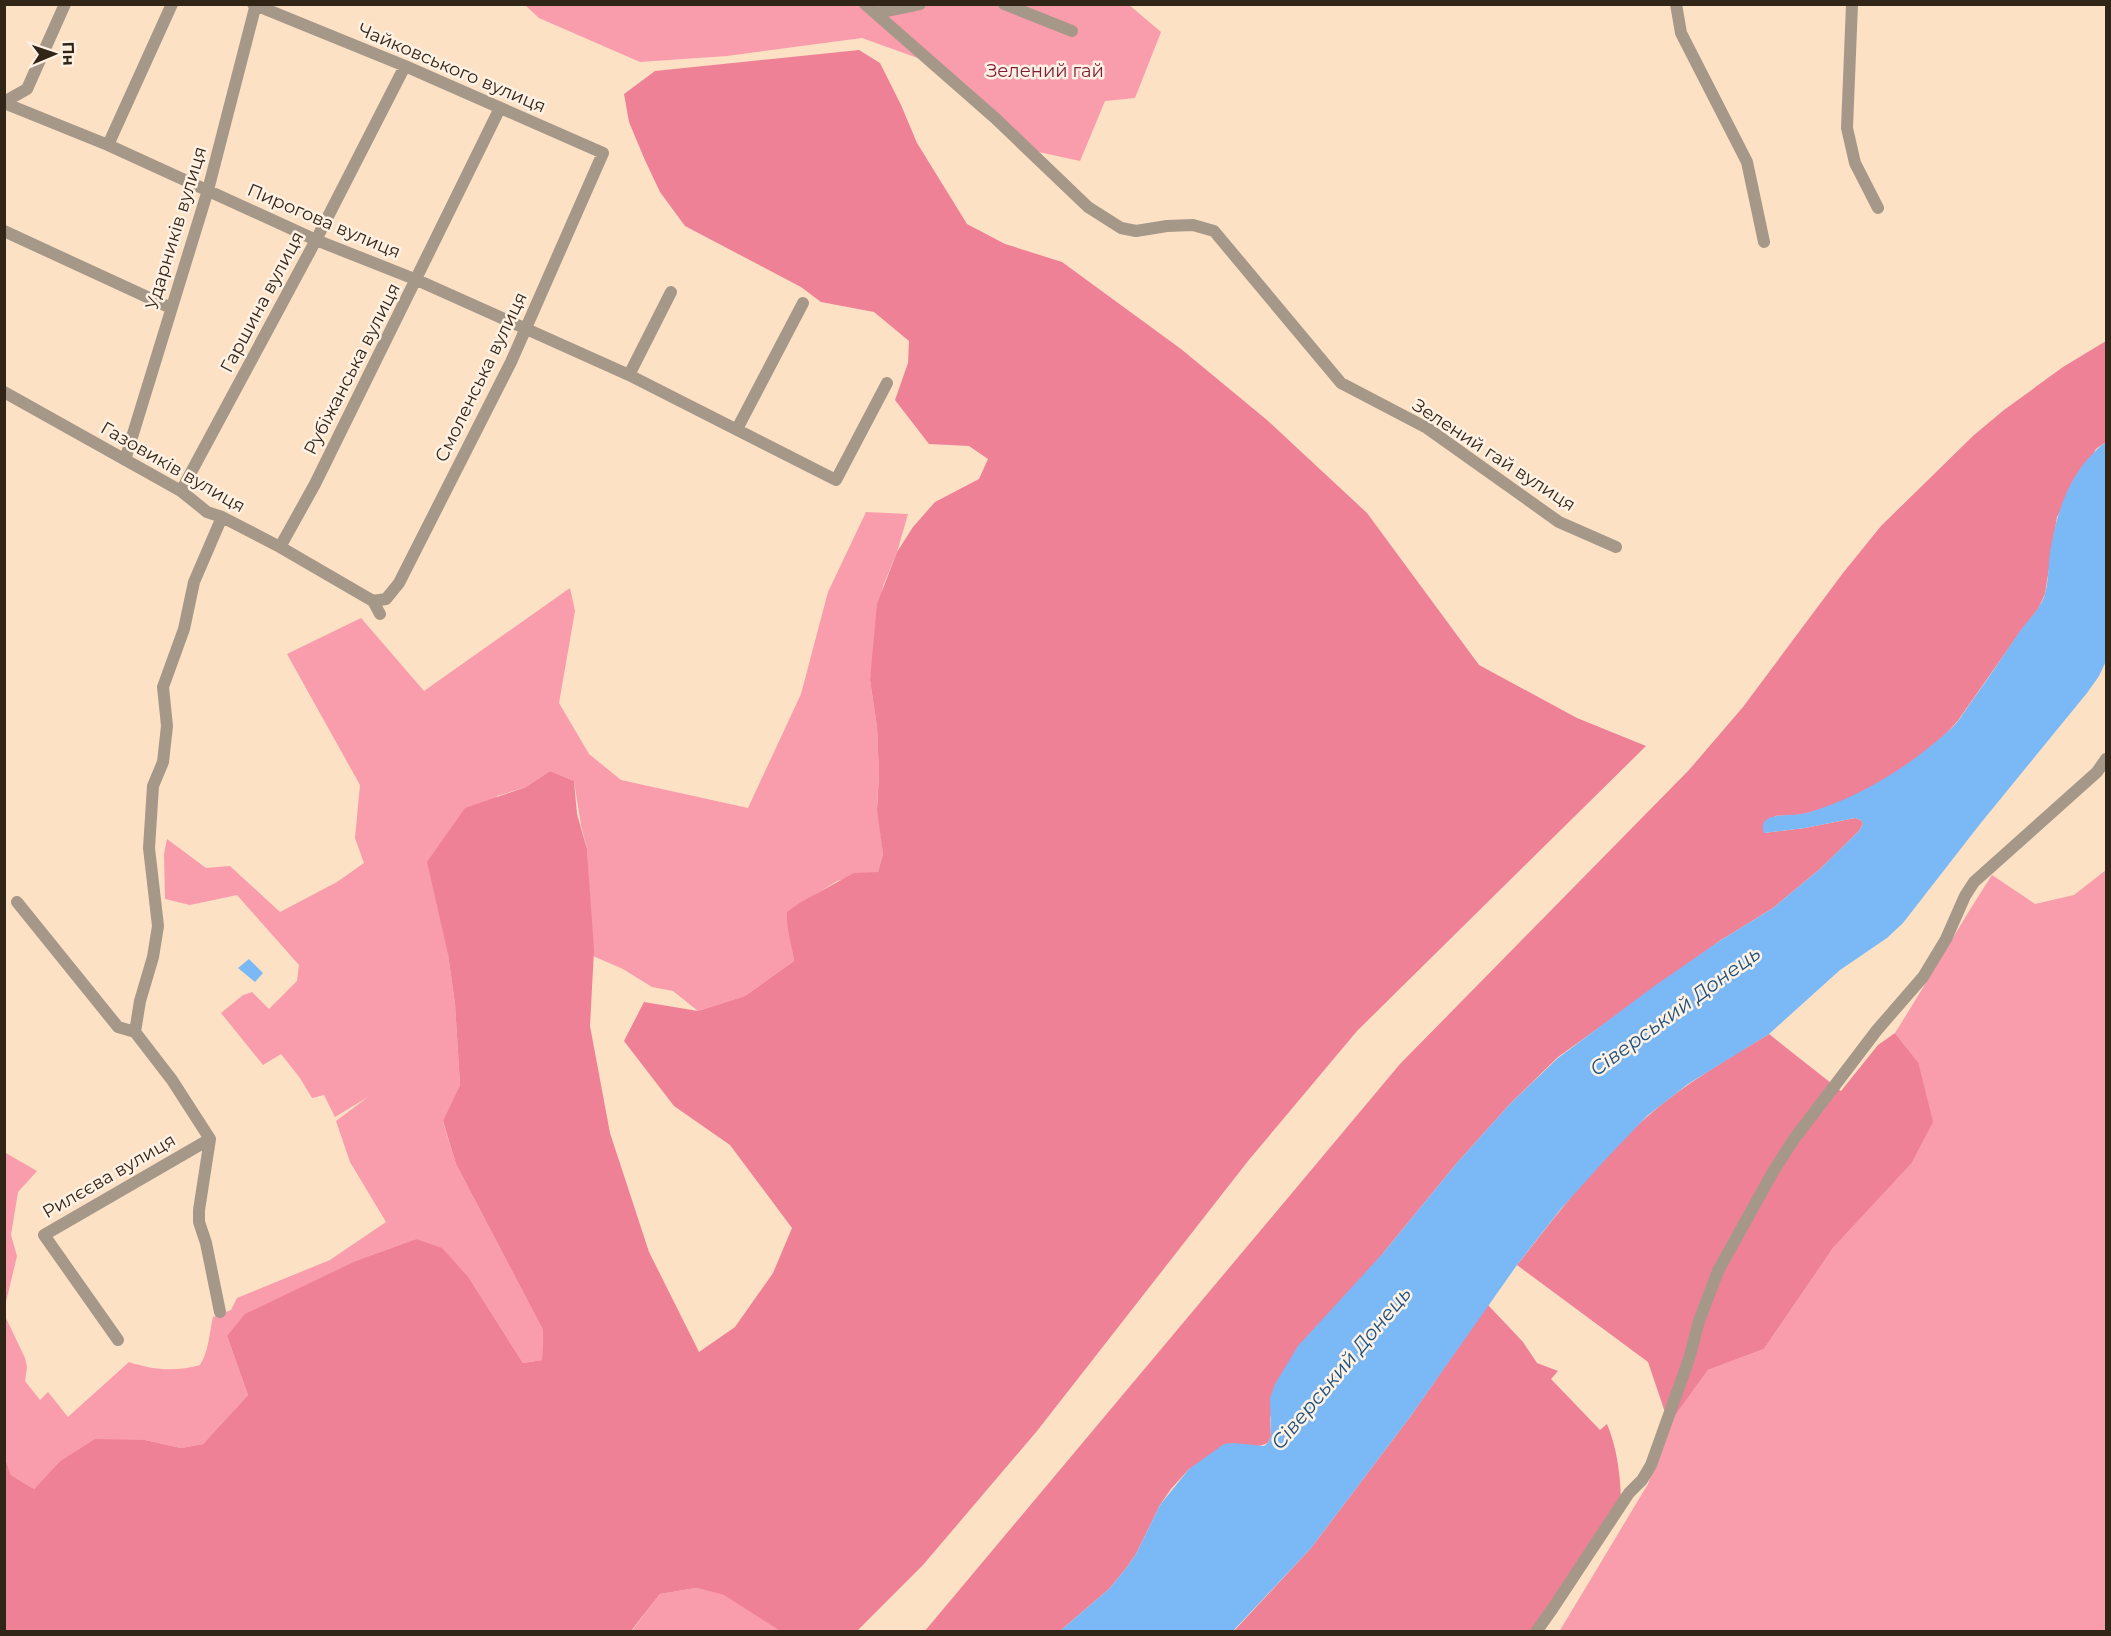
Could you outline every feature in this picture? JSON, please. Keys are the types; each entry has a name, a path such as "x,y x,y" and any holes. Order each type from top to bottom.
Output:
{"street":[{"path":"4,103 27,89 64,4"},
{"path":"108,145 172,4"},
{"name":"Зелений гай вулиця","path":"865,4 994,118 1088,207 1121,228 1136,231 1193,225 1214,231 1341,383 1427,428 1559,522 1616,547"},
{"path":"876,13 920,4"},
{"path":"1004,4 1072,31"},
{"path":"1676,4 1681,33 1747,162 1764,242"},
{"path":"1852,4 1847,128 1855,163 1878,208"},
{"name":"Чайковського вулиця","path":"255,5 405,66 603,153"},
{"name":"Ударників вулиця","path":"125,460 208,190 255,5"},
{"name":"Гаршина вулиця","path":"182,491 316,240 405,66"},
{"name":"Пирогова вулиця","path":"4,103 108,145 316,240 417,280 629,375 836,480 887,383"},
{"name":"Рубіжанська вулиця","path":"280,547 315,484 500,108"},
{"name":"Смоленська вулиця","path":"373,601 386,599 399,583 526,330 603,153"},
{"path":"4,231 171,308"},
{"path":"629,375 671,292"},
{"path":"737,429 802,303"},
{"name":"Газовиків вулиця","path":"4,392 182,491 207,512 222,517 280,547 373,601"},
{"path":"135,1032 158,926 149,848 153,786 163,762 167,726 163,687 184,629 194,582 222,517"},
{"path":"373,601 380,614"},
{"path":"1536,1632 1651,1465 1718,1271 1774,1170 1794,1139 1877,1030 1923,977 1946,939 1965,896 1974,882 2097,771 2106,759"},
{"path":"17,902 118,1027 135,1032 172,1080 210,1139 199,1222 206,1243 220,1312"},
{"name":"Рилєєва вулиця","path":"118,1340 44,1235 210,1139"}],"green space":[{"name":"Зелений гай","path":"1128,4 1161,32 1135,98 1105,101 1080,161 1034,151 940,66 862,38 727,56 640,62 539,18 525,5"},
{"path":"866,512 908,514 897,552 883,586 870,680 877,727 879,774 877,803 883,854 878,872 837,881 787,912 794,961 745,996 698,1011 673,991 652,987 623,969 593,956 587,849 574,781 550,771 526,787 497,796 448,954 455,1004 460,1085 443,1122 456,1164 543,1330 542,1360 523,1363 469,1278 416,1239 358,1260 227,1336 248,1395 203,1444 181,1448 145,1440 59,1462 34,1489 11,1475 5,1458 4,1152 37,1171 18,1192 11,1235 17,1256 5,1306 5,1316 25,1358 27,1367 25,1381 40,1400 48,1392 68,1417 129,1362 164,1369 182,1369 200,1365 207,1348 213,1317 231,1310 237,1298 330,1260 386,1222 350,1162 336,1121 368,1097 335,1117 324,1095 312,1098 281,1054 263,1065 221,1013 243,995 252,992 269,1009 297,981 299,965 237,895 190,905 165,899 164,854 167,839 206,868 230,866 280,912 337,882 364,863 355,838 360,785 287,654 361,618 424,691 570,588 575,611 559,703 589,754 621,780 748,808 801,694 828,592"},
{"path":"2106,870 2106,1631 1559,1632 1648,1484 1669,1424 1708,1370 1764,1349 1833,1248 1911,1164 1918,1062 1895,1033 1992,875 2035,904 2074,895"},
{"path":"696,1588 725,1595 780,1631 631,1632 660,1594"}],"shaded area":[{"path":"859,50 880,63 917,143 967,224 1005,244 1062,262 1181,349 1267,420 1367,513 1479,665 1577,718 1646,746 1357,1031 1248,1161 1037,1431 923,1565 857,1631 780,1631 724,1595 696,1588 660,1594 631,1631 5,1631 5,1458 11,1475 34,1489 59,1462 95,1439 145,1440 181,1448 203,1444 248,1395 227,1336 245,1314 358,1260 416,1239 442,1248 469,1278 523,1363 542,1360 543,1330 456,1164 443,1121 460,1085 455,1004 448,954 427,862 465,808 526,787 550,771 574,781 577,814 587,849 594,950 590,1026 610,1133 649,1252 699,1352 735,1327 773,1273 792,1228 730,1145 674,1106 624,1041 644,1002 698,1011 745,996 794,961 787,912 854,873 878,872 883,854 877,810 879,774 877,727 870,680 877,604 897,552 913,527 935,502 979,479 988,459 969,446 929,444 895,400 908,363 909,341 874,312 821,302 801,287 685,226 660,192 644,158 629,122 624,94 655,71"},
{"path":"2106,341 2106,442 2096,449 2057,517 2045,594 2038,609 1959,719 1928,750 1888,778 1845,800 1803,814 1775,816 1764,833 1855,818 1861,820 1863,824 1859,831 1820,869 1773,908 1721,940 1558,1057 1509,1105 1456,1164 1384,1252 1270,1417 1271,1436 1268,1443 1189,1469 1160,1505 1136,1554 1127,1567 1109,1589 1060,1631 924,1632 1400,1064 1689,770 1743,707 1881,526 1974,435 2004,410 2063,367"},
{"path":"1895,1033 1918,1062 1933,1122 1911,1164 1833,1248 1764,1349 1708,1370 1669,1424 1648,1362 1517,1265 1612,1150 1676,1093 1707,1072 1769,1034 1841,1091 1878,1045"},
{"path":"1488,1305 1523,1342 1537,1363 1558,1371 1551,1379 1600,1430 1607,1424 1620,1479 1621,1498 1542,1631 1233,1632 1311,1548 1410,1417"}],"water":[{"name":"Сіверський Донець","path":"2106,442 2106,661 2087,693 1903,923 1887,938 1840,970 1769,1034 1688,1084 1647,1116 1604,1161 1560,1210 1517,1265 1410,1417 1311,1548 1233,1631 1060,1631 1109,1589 1127,1567 1136,1554 1160,1505 1189,1469 1224,1444 1264,1446 1268,1443 1271,1436 1270,1398 1275,1384 1298,1346 1384,1252 1456,1164 1509,1105 1558,1058 1653,987 1721,940 1773,908 1820,869 1859,831 1863,824 1861,820 1855,818 1764,833 1765,821 1775,816 1812,811 1872,786 1903,767 1954,726 2042,602 2047,586 2053,536 2068,491 2083,464"},
{"path":"249,959 263,973 255,982 238,968"}]}
